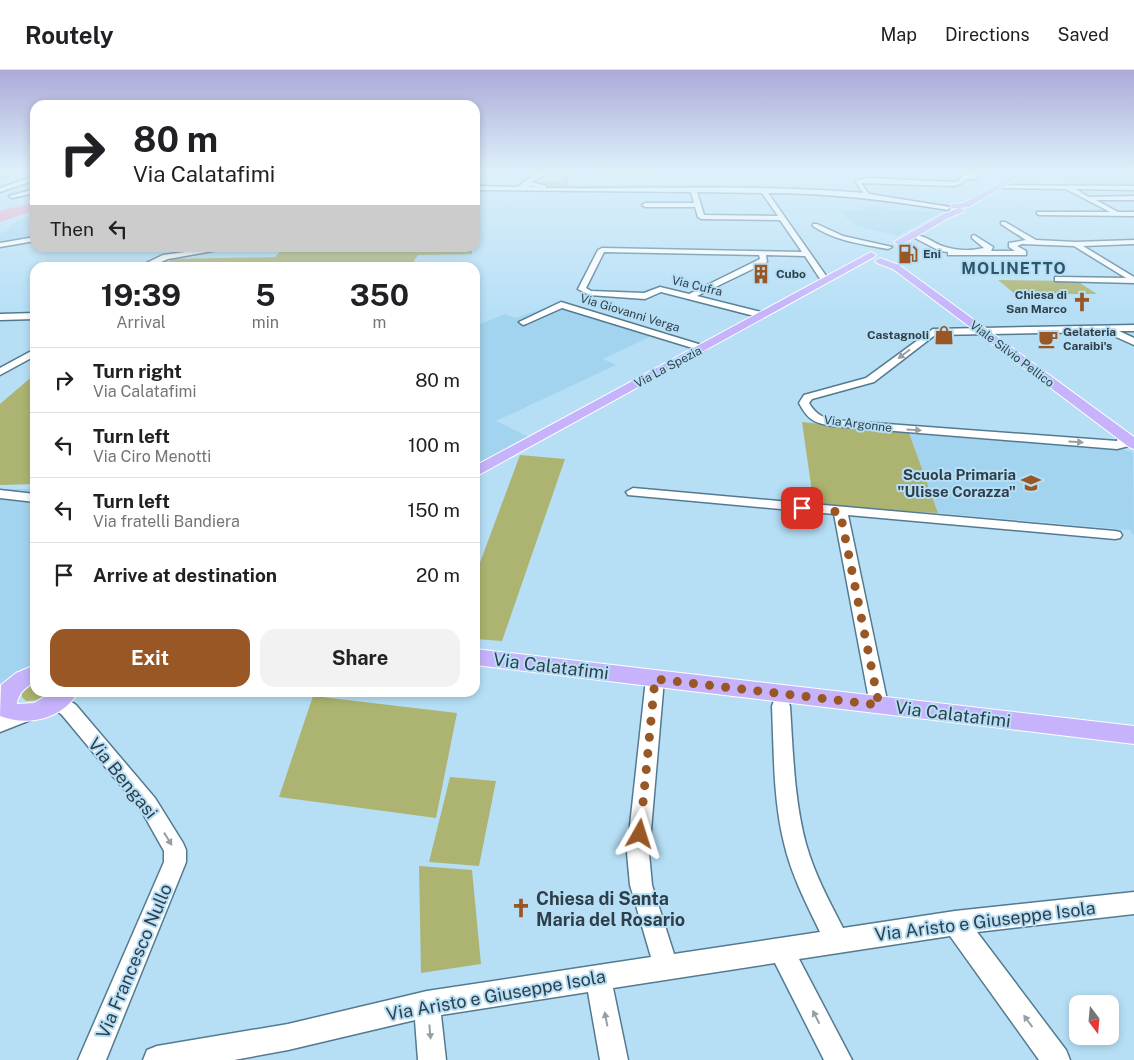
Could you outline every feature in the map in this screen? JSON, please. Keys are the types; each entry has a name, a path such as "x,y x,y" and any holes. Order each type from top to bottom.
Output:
{"main road":[{"name":"Via La Spezia","path":"480,469 825,280 873,258 888,247 940,218"},
{"path":"888,247 894,261"},
{"name":"Viale Silvio Pellico","path":"873,258 894,261 1128,443"},
{"name":"Via Calatafimi","path":"480,658 1134,736"},
{"path":"30,675 7,686 4,704 7,709 21,713 31,712 60,697"}],"street":[{"path":"782,218 825,280"},
{"path":"1003,222 1034,242"},
{"path":"815,225 823,231 842,237 888,247"},
{"path":"916,237 943,249 964,252"},
{"path":"974,237 990,249 986,252"},
{"path":"0,245 30,240"},
{"path":"951,252 1023,253 1012,244 1034,242 1076,244 1134,242"},
{"path":"1076,244 1134,280"},
{"name":"Via Cufra","path":"762,253 602,250 582,289 589,293 645,296 660,289 762,315"},
{"path":"154,262 166,257 200,252"},
{"path":"159,262 213,252"},
{"path":"689,296 764,261 762,253 806,254"},
{"path":"1058,279 1134,280"},
{"name":"Via Giovanni Verga","path":"523,322 561,305 702,348"},
{"path":"0,317 30,316"},
{"path":"1106,328 1134,342"},
{"path":"982,331 1134,328"},
{"name":"Via Argonne","path":"982,331 934,332 870,380 808,397 804,403 806,409 816,418 833,423 1128,443"},
{"path":"0,372 30,354"},
{"path":"633,492 1115,536"},
{"path":"0,494 30,497"},
{"path":"840,512 879,705"},
{"path":"655,679 638,853 641,885 666,967"},
{"name":"Via Bengasi","path":"64,697 64,705 148,804 175,850 175,862"},
{"path":"781,706 785,778 796,848 800,863 836,940"},
{"path":"0,725 31,712"},
{"name":"Via Francesco Nullo","path":"92,1060 175,862"},
{"name":"Via Aristo e Giuseppe Isola","path":"157,1060 288,1037 427,1004 955,922 1133,905"},
{"path":"955,922 1056,1060"},
{"path":"781,950 838,1060"},
{"path":"598,977 614,1060"},
{"path":"427,1004 432,1060"}],"shaded area":[{"path":"0,218 11,218 0,222"},
{"path":"25,218 30,218 30,239 0,244 0,234 8,230 11,225"},
{"path":"848,218 930,218 897,236 857,226"},
{"path":"560,303 658,333 603,359 616,365 496,421 537,441 480,473 480,324 505,314 515,318"},
{"name":"Scuola Primaria \"Ulisse Corazza\"","path":"909,433 1117,448 1133,452 1134,536 1130,530 938,513"},
{"path":"0,489 30,489 30,679 0,686"}],"green space":[{"path":"279,252 472,252 472,254 418,255 413,262 168,262 172,259 275,257"},
{"path":"998,280 1077,281 1097,294 1015,294"},
{"path":"30,378 30,484 0,485 0,404"},
{"path":"802,422 909,433 938,513 814,506"},
{"path":"520,455 565,459 502,641 480,639 480,563"},
{"path":"30,686 30,697 47,697 42,700 26,701 22,697 22,693"},
{"path":"313,697 457,713 436,818 279,797"},
{"path":"450,777 496,781 479,866 429,862"},
{"path":"419,866 472,870 481,964 421,973"}],"place":[{"name":"Eni","path":"908,254"},
{"name":"Cubo","path":"761,274"},
{"name":"Chiesa di San Marco","path":"1082,302"},
{"name":"Castagnoli","path":"944,335"},
{"name":"Gelateria Caraibi's","path":"1048,339"},
{"name":"Scuola Primaria \"Ulisse Corazza\"","path":"1031,483"},
{"name":"Chiesa di Santa Maria del Rosario","path":"521,908"}],"district":[{"name":"MOLINETTO","path":"1014,268"}],"route":[{"path":"640,834 655,679 879,705 840,512 802,508"}]}
